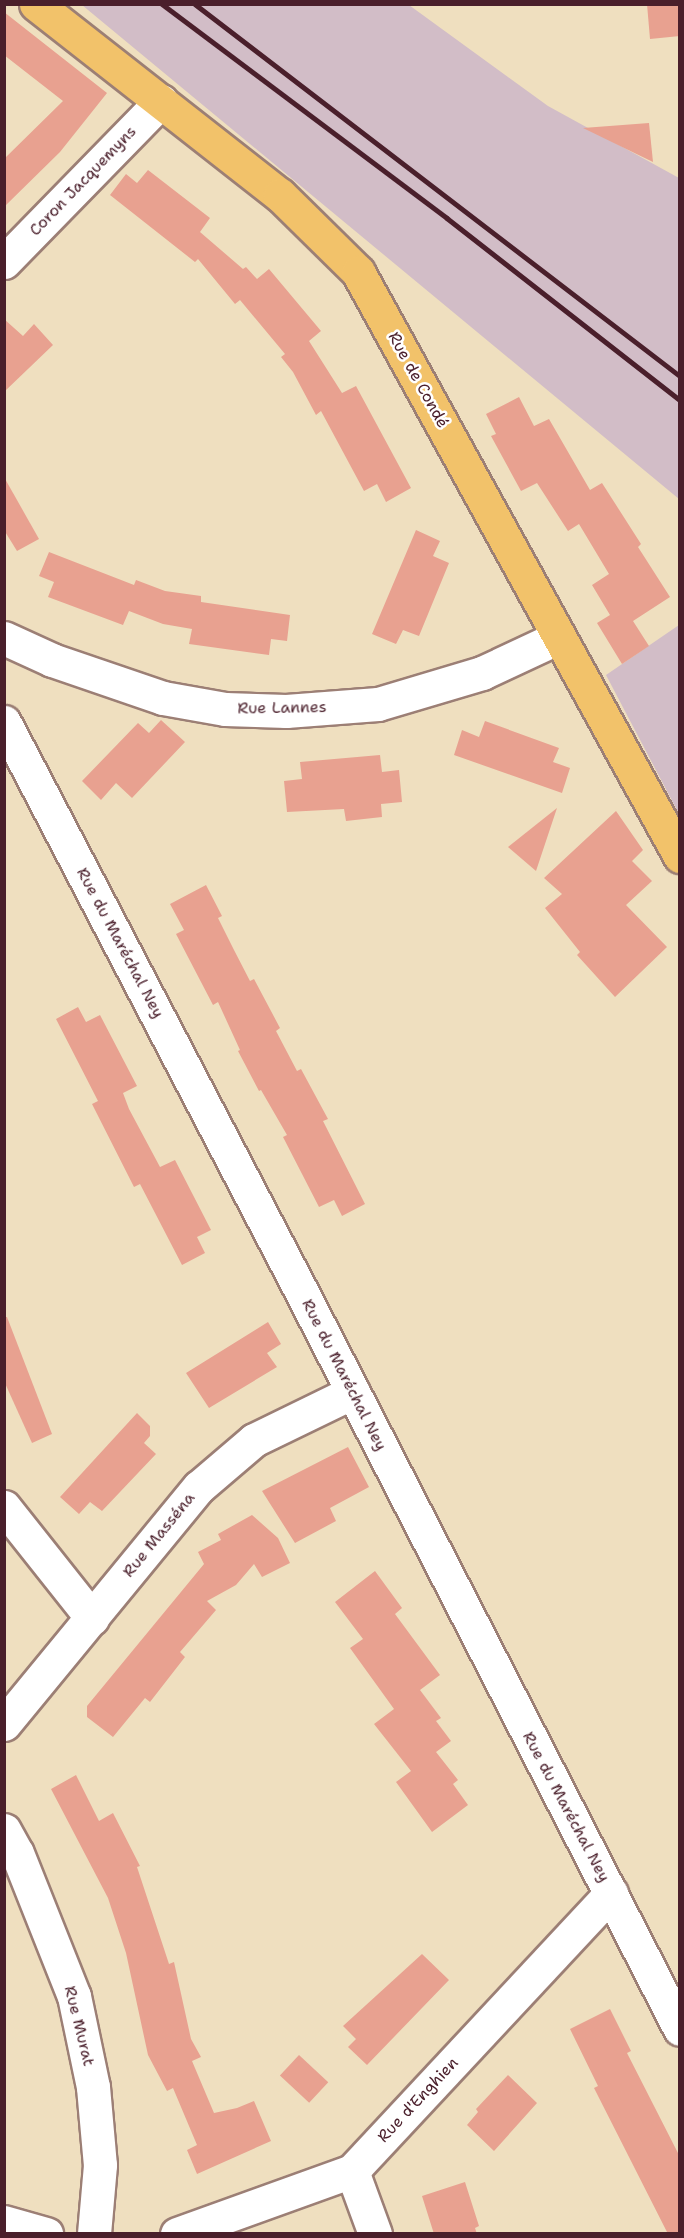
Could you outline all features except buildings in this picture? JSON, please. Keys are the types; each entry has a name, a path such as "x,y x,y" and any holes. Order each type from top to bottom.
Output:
{"main road":[{"name":"Rue de Condé","path":"36,4 280,195 358,272 680,856"}],"street":[{"name":"Coron Jacquemyns","path":"4,261 161,101"},
{"name":"Rue Lannes","path":"4,638 52,660 163,698 225,709 286,711 378,704 482,672 559,637"},
{"name":"Rue du Maréchal Ney","path":"4,722 353,1392 680,2029"},
{"name":"Rue Masséna","path":"4,1724 199,1487 254,1440 353,1392"},
{"path":"4,1507 92,1618"},
{"name":"Rue Murat","path":"4,1830 17,1853 74,1996 93,2087 99,2165 94,2234"},
{"name":"Rue d'Enghien","path":"177,2234 352,2171 611,1893"},
{"path":"352,2171 375,2234"},
{"path":"4,2222 46,2234"}],"shaded area":[{"path":"82,5 409,5 548,106 679,178 679,499"},
{"path":"679,625 679,814 606,675"}],"railway":[{"path":"162,4 447,218 680,400"},
{"path":"195,4 680,376"}]}
